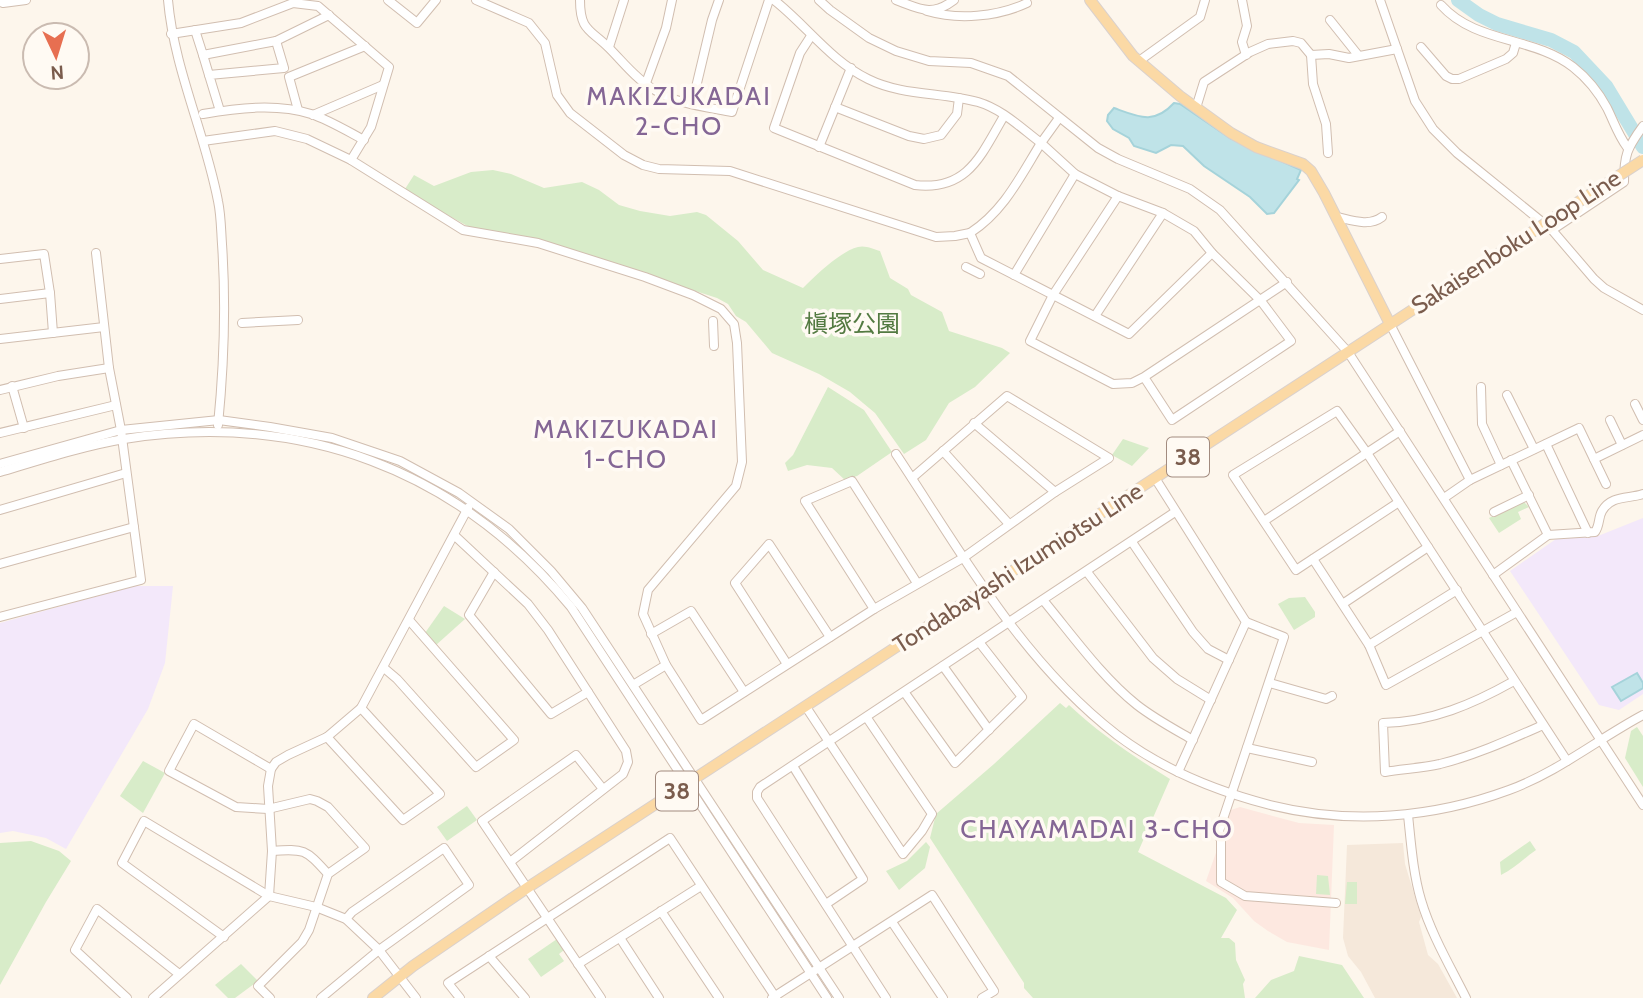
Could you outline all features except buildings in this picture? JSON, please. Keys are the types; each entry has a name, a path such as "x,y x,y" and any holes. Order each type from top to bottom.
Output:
{"main road":[{"path":"1090,0 1139,61 1196,108 1231,133 1307,166 1337,217 1390,324"},
{"name":"Sakaisenboku Loop Line","path":"1390,324 1643,160"},
{"name":"Tondabayashi Izumiotsu Line","path":"373,998 527,888 1390,324"}],"street":[{"path":"4,0 4,3 26,0"},
{"path":"168,0 171,34 219,204 223,326 218,431"},
{"path":"388,0 418,23 436,0"},
{"path":"476,0 529,23 545,43 557,95 570,113 598,138 643,165 659,169 730,172 936,237 970,233 993,216 1008,198 1059,118"},
{"path":"580,0 580,18 590,33 609,47 653,89 673,99 732,113 771,0 811,36 868,79 896,90 926,92 988,106 1041,143 1075,174 1118,196 1163,213 1194,230 1212,253 1261,301 1292,341 1172,420 1144,377"},
{"path":"609,47 624,0"},
{"path":"646,83 666,28 672,0"},
{"path":"692,104 719,0"},
{"path":"819,0 869,38 896,51 929,61 971,63 1007,76 1098,148 1190,189 1220,210 1348,352 1643,805"},
{"path":"896,0 942,15 972,16 1006,11 1027,3"},
{"path":"927,11 942,9 954,0"},
{"path":"1139,61 1200,17 1205,0"},
{"path":"1242,0 1247,26 1242,42 1246,55"},
{"path":"1380,0 1415,101 1433,130 1457,153 1552,230 1604,288 1643,310"},
{"path":"171,34 241,23 293,3 318,6 388,66 372,127 351,160"},
{"path":"1441,5 1449,14 1476,30 1559,58 1584,77 1607,107 1627,147"},
{"path":"203,55 276,41 329,15"},
{"path":"1330,20 1358,55"},
{"path":"195,30 220,111"},
{"path":"811,36 800,53 774,128 819,147 915,185 932,187 950,183 974,166 1004,116"},
{"path":"1196,108 1204,82 1268,44 1293,40 1301,43 1311,55 1313,84 1326,124 1328,153"},
{"path":"276,41 298,110"},
{"path":"1421,47 1446,76 1459,79 1506,59 1513,53 1516,43"},
{"path":"289,77 365,46"},
{"path":"1311,55 1329,54 1349,58 1397,49"},
{"path":"209,75 284,68"},
{"path":"819,147 851,68"},
{"path":"313,115 383,85"},
{"path":"835,107 909,136 924,139 941,135 957,114 959,98"},
{"path":"203,114 266,107 298,110 364,140"},
{"path":"1552,230 1624,182 1627,147 1643,126"},
{"path":"203,141 275,131 307,139 351,160 463,230 538,243 645,277 721,309 734,324 741,461 736,486 648,590 643,614 666,665 701,720 874,608 963,558 1055,492 1109,458 1007,396 912,478"},
{"path":"1014,275 1075,174"},
{"path":"1118,196 1054,295 1030,341 1113,384 1132,383 1144,377 1287,282"},
{"path":"1095,316 1163,213"},
{"path":"1337,217 1366,222 1382,217"},
{"path":"970,233 981,258 1129,334 1212,253"},
{"path":"0,617 142,580 121,435 108,368 96,253"},
{"path":"0,259 44,254 52,333"},
{"path":"966,267 980,274"},
{"path":"0,299 50,293"},
{"path":"242,323 298,320"},
{"path":"713,321 714,345"},
{"path":"1390,324 1470,480"},
{"path":"0,339 104,327"},
{"path":"0,390 108,368"},
{"path":"12,386 24,428"},
{"path":"1481,387 1482,424 1502,465"},
{"path":"1507,395 1534,449"},
{"path":"1635,404 1643,420"},
{"path":"0,433 116,405"},
{"path":"1399,502 1296,570 1233,475 1337,411 1367,453 1457,590 1514,681 1567,761"},
{"path":"0,464 121,435 219,420 270,426 331,438 400,461 509,529 551,571 582,608 633,685 827,998"},
{"path":"1610,420 1622,445"},
{"path":"974,423 1055,492"},
{"path":"1444,498 1470,480 1579,428 1606,484"},
{"path":"0,472 121,435 218,431 306,442 360,456 469,506 510,542 571,607 839,998"},
{"path":"1264,521 1400,431"},
{"path":"1594,459 1643,435"},
{"path":"1546,444 1588,533"},
{"path":"943,451 1009,524"},
{"path":"896,454 963,558 1049,671 1094,716 1143,753 1231,795 1290,810 1325,815 1408,815 1467,803 1532,780 1643,715"},
{"path":"1511,460 1548,536"},
{"path":"0,510 126,473"},
{"path":"1155,478 1245,622 1284,637 1218,834 1221,840 1223,885 1245,896 1336,902"},
{"path":"874,608 804,501 852,481 917,583"},
{"path":"1493,575 1548,536 1595,532 1599,526 1600,514 1606,506 1615,499 1643,494"},
{"path":"1494,512 1529,495"},
{"path":"153,998 269,895 272,851 268,809 271,769 276,762 288,755 327,737 361,708 469,506"},
{"path":"886,998 757,798 757,792 760,787 1175,512"},
{"path":"0,564 134,527"},
{"path":"454,535 528,604 548,630 626,751 628,762 623,774 510,862"},
{"path":"1132,542 1193,632 1208,649 1229,660"},
{"path":"787,664 735,583 769,544 830,637"},
{"path":"1343,603 1428,547"},
{"path":"1313,559 1368,645 1387,685 1517,612"},
{"path":"494,572 469,615 551,714 588,692"},
{"path":"1087,572 1153,658 1177,679 1211,699"},
{"path":"1368,645 1457,590"},
{"path":"1043,600 1109,678 1137,705 1193,740"},
{"path":"651,634 691,611 744,692"},
{"path":"384,668 476,767 514,740 409,620"},
{"path":"1178,772 1245,622"},
{"path":"905,693 955,764 1022,697 979,642"},
{"path":"633,685 666,665"},
{"path":"943,666 989,730"},
{"path":"1514,681 1461,708 1434,716 1383,723 1385,772 1437,765 1462,758 1543,725"},
{"path":"1270,683 1326,699 1332,696"},
{"path":"806,707 903,853 922,831 932,814 867,718"},
{"path":"327,737 402,820 440,794 361,708"},
{"path":"270,998 258,986 302,942 309,930 328,874 365,848 328,807 317,801 310,799 268,809 236,807 169,771 194,724 271,769"},
{"path":"1247,748 1312,762"},
{"path":"601,998 482,821 576,755 603,789"},
{"path":"793,766 863,879 826,904"},
{"path":"1408,815 1415,877 1421,901 1466,998"},
{"path":"224,937 122,863 144,821 269,895 316,907 346,919 379,950 416,998"},
{"path":"460,998 448,983 670,838 774,998 932,895 994,991 982,998"},
{"path":"272,851 295,848 310,855 328,874"},
{"path":"321,998 379,950 469,885 443,848 352,912 346,919"},
{"path":"578,964 701,886"},
{"path":"127,998 75,950 97,909 178,974"},
{"path":"661,911 719,998"},
{"path":"892,922 943,998"},
{"path":"620,938 659,998"},
{"path":"489,956 525,998"}],"shaded area":[{"path":"1643,518 1643,694 1619,710 1599,705 1510,571 1556,539 1598,536"},
{"path":"134,586 173,586 165,663 148,709 66,849 46,838 13,831 0,833 0,623"},
{"path":"1240,807 1299,823 1334,825 1329,950 1287,942 1254,921 1233,898 1206,881 1231,810"},
{"path":"1403,843 1405,864 1421,917 1419,922 1428,955 1438,964 1457,998 1375,998 1361,972 1348,956 1343,938 1347,845"}],"green space":[{"name":"槇塚公園","path":"493,170 511,174 544,188 582,182 599,190 619,205 640,211 670,216 697,212 706,215 738,241 763,270 803,288 844,253 858,247 869,247 880,251 890,278 908,289 911,295 942,312 949,331 1010,353 975,387 949,403 926,440 904,454 875,413 850,392 819,374 772,353 728,304 717,298 533,238 471,228 405,189 414,175 434,186 471,172"},
{"path":"828,387 864,410 892,452 857,476 845,480 832,468 807,465 788,471 785,463 793,455"},
{"path":"1123,439 1149,448 1132,466 1112,455"},
{"path":"1523,501 1529,507 1518,512 1521,519 1499,533 1489,518"},
{"path":"1305,597 1315,612 1315,617 1294,630 1278,604 1289,598"},
{"path":"444,606 465,619 436,645 425,633"},
{"path":"1060,703 1066,708 1069,705 1118,745 1170,779 1138,852 1226,898 1237,910 1221,938 1229,938 1235,943 1236,960 1245,980 1245,998 1033,998 1024,988 1024,983 930,838 936,814"},
{"path":"1637,727 1643,736 1643,787 1625,758 1631,731"},
{"path":"143,761 165,773 143,813 120,796"},
{"path":"467,806 477,820 447,841 437,827"},
{"path":"31,841 59,851 71,861 0,985 0,843"},
{"path":"1530,841 1536,850 1501,875 1500,862"},
{"path":"926,842 930,847 925,868 899,890 886,871 907,861"},
{"path":"1317,875 1328,876 1330,895 1316,894"},
{"path":"1347,882 1357,882 1357,904 1345,904"},
{"path":"557,939 564,950 559,954 564,961 541,977 528,959"},
{"path":"1299,956 1342,965 1364,998 1255,998 1271,980 1294,971"},
{"path":"241,964 258,981 235,998 228,998 215,985"}],"water":[{"path":"1174,103 1180,104 1230,138 1301,170 1297,179 1299,180 1274,213 1267,214 1250,197 1204,166 1183,146 1171,145 1156,153 1134,146 1129,138 1113,129 1107,121 1114,108 1139,116 1153,117"},
{"path":"1637,673 1643,688 1621,701 1612,687"}],"waterway":[{"path":"1458,0 1497,24 1551,40 1574,52 1606,86 1643,147"}],"district":[{"name":"MAKIZUKADAI 2-CHO","path":"679,111"},
{"name":"MAKIZUKADAI 1-CHO","path":"626,444"},
{"name":"CHAYAMADAI 3-CHO","path":"1097,829"}]}
